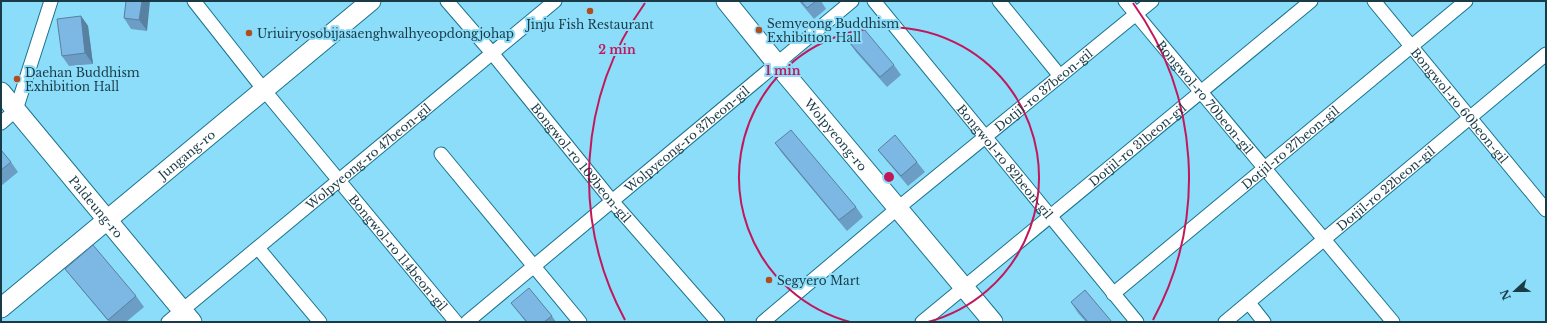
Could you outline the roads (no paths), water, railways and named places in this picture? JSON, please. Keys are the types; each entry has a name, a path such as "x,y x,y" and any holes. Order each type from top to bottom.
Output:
{"main road":[{"name":"Jungang-ro","path":"1,308 371,1"},
{"name":"Wolpyeong-ro","path":"726,1 993,322"},
{"name":"Paldeung-ro","path":"1,92 108,220 181,318"}],"street":[{"path":"1,123 16,110 51,1"},
{"name":"Bongwol-ro 102beon-gil","path":"447,1 492,53 612,201 718,322"},
{"name":"Wolpyeong-ro 47beon-gil","path":"181,318 258,248 555,1"},
{"name":"Wolpyeong-ro 37beon-gil","path":"467,322 852,1"},
{"name":"Bongwol-ro 82beon-gil","path":"874,1 1136,322"},
{"path":"999,1 1060,76"},
{"name":"Bongwol-ro 70beon-gil","path":"1125,1 1393,322"},
{"name":"Dotjil-ro 37beon-gil","path":"763,322 898,208 1152,1"},
{"name":"Dotjil-ro 31beon-gil","path":"922,322 1311,1"},
{"name":"Bongwol-ro 60beon-gil","path":"1374,1 1546,210"},
{"name":"Dotjil-ro 27beon-gil","path":"1113,294 1466,1"},
{"name":"Bongwol-ro 114beon-gil","path":"197,2 264,90 456,322"},
{"name":"Dotjil-ro 22beon-gil","path":"1225,322 1546,54"},
{"path":"441,154 580,322"},
{"path":"258,248 320,322"},
{"path":"1249,303 1264,322"}],"place":[{"name":"Jinju Fish Restaurant","path":"590,11"},
{"name":"Semyeong Buddhism Exhibition Hall","path":"759,30"},
{"name":"Uriuiryosobijasaenghwalhyeopdongjohap","path":"249,33"},
{"name":"Daehan Buddhism Exhibition Hall","path":"17,79"},
{"name":"Segyero Mart","path":"769,280"}]}
